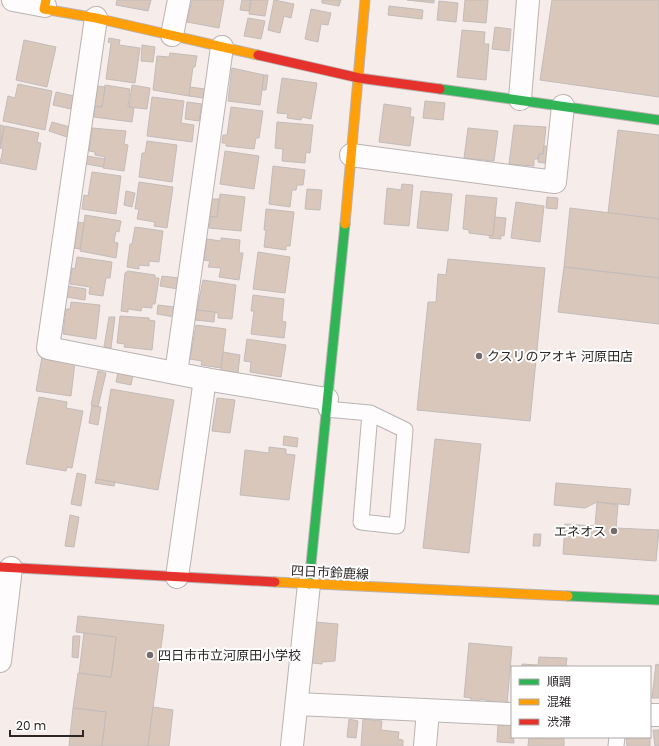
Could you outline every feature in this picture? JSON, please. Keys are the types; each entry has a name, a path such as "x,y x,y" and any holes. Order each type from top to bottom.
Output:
{"street":[{"path":"13,0 46,3 44,9 96,18 359,78 659,120"},
{"path":"172,35 179,0"},
{"path":"292,746 359,78 365,0"},
{"path":"520,100 528,0"},
{"path":"96,18 48,348 326,404"},
{"path":"176,373 222,47"},
{"path":"351,155 555,182 563,106"},
{"path":"177,577 205,379"},
{"path":"0,661 5,567"},
{"name":"四日市鈴鹿線","path":"5,567 309,584 659,600"},
{"path":"297,704 511,714"},
{"path":"425,746 428,711"}],"lane":[{"path":"326,404 370,414 405,430 398,526 361,522 370,414"}],"building":[{"path":"117,0 151,0 148,11 116,5"},
{"path":"192,0 224,0 219,28 187,22"},
{"path":"242,0 251,0 249,11 240,10"},
{"path":"251,0 268,0 265,16 249,14"},
{"path":"274,0 294,4 291,18 284,16 280,33 268,30"},
{"path":"322,0 341,0 339,6 322,3"},
{"path":"407,0 434,0 434,3"},
{"path":"465,0 488,0 486,23 463,21"},
{"path":"552,0 659,0 659,97 540,80"},
{"path":"439,1 458,3 456,22 437,20"},
{"path":"389,6 423,10 422,19 388,15"},
{"path":"311,9 331,13 328,25 321,24 318,42 305,39"},
{"path":"248,18 265,21 261,39 244,36"},
{"path":"495,27 511,29 509,51 492,49"},
{"path":"462,30 485,32 484,44 489,44 486,80 457,77"},
{"path":"109,38 120,40 119,45 140,48 135,83 106,79 111,43 108,42"},
{"path":"24,40 56,47 47,87 16,80"},
{"path":"142,45 155,47 153,62 141,61"},
{"path":"170,53 197,56 195,67 193,67 189,96 153,90 157,56 169,57"},
{"path":"232,68 264,75 260,105 228,101"},
{"path":"264,75 268,75 266,90 262,90"},
{"path":"282,78 317,83 311,119 302,117 301,120 287,118 288,114 277,113"},
{"path":"18,84 52,91 45,130 3,121 8,96 15,98"},
{"path":"105,85 130,89 128,107 134,108 132,122 94,117 95,106 102,107"},
{"path":"132,85 150,88 147,109 129,107"},
{"path":"97,86 105,87 102,107 93,106"},
{"path":"190,87 205,89 203,98 189,96"},
{"path":"56,92 74,96 71,109 53,105"},
{"path":"152,97 184,101 181,123 194,125 192,142 147,136"},
{"path":"425,101 445,103 443,120 423,118"},
{"path":"187,102 202,104 199,121 185,119"},
{"path":"384,104 411,108 410,117 414,117 410,146 379,142"},
{"path":"231,107 263,111 259,138 256,138 254,149 226,146 226,143 222,143 223,135 227,135"},
{"path":"52,122 70,127 67,137 49,131"},
{"path":"277,122 313,125 310,153 306,152 305,163 282,161 283,149 275,148"},
{"path":"0,125 4,126 0,146"},
{"path":"514,125 546,127 543,154 539,154 538,159 534,159 534,166 509,164"},
{"path":"5,126 39,133 37,142 41,143 36,170 0,163 3,149 0,148"},
{"path":"92,128 126,131 124,144 128,145 124,171 103,168 105,157 95,155 95,152 89,151"},
{"path":"468,128 498,131 494,161 464,158"},
{"path":"618,130 659,135 659,219 608,213"},
{"path":"147,141 177,145 172,182 139,177 142,153 145,153"},
{"path":"544,146 553,147 551,164 538,162 539,154 543,154"},
{"path":"225,151 259,156 254,189 220,184"},
{"path":"87,156 105,159 103,167 86,164"},
{"path":"273,166 305,170 303,185 297,185 296,190 292,190 290,207 269,204"},
{"path":"92,172 121,176 116,214 82,209 84,195 88,196"},
{"path":"139,182 173,187 167,228 154,226 155,222 137,219 139,209 135,209"},
{"path":"402,184 413,185 409,226 384,224 387,188 401,190"},
{"path":"307,189 322,190 320,210 305,209"},
{"path":"126,191 135,193 132,207 124,205"},
{"path":"421,191 452,194 448,231 417,228"},
{"path":"220,194 245,197 241,231 209,228 211,216 217,217"},
{"path":"466,195 497,198 493,236 469,233 469,230 463,229"},
{"path":"547,197 558,198 557,209 546,208"},
{"path":"211,199 219,199 217,217 208,216"},
{"path":"516,202 544,206 540,242 511,238"},
{"path":"570,208 659,219 659,278 564,267"},
{"path":"266,209 294,212 290,246 286,246 286,250 264,247"},
{"path":"85,215 121,221 119,232 116,231 114,242 118,243 116,258 80,251"},
{"path":"495,217 506,218 504,236 501,235 501,239 489,238 490,235 493,236"},
{"path":"78,222 84,223 80,249 74,248"},
{"path":"135,227 163,231 159,262 149,261 149,266 139,265 139,269 127,267 130,244 132,244"},
{"path":"221,238 240,240 239,253 243,253 239,280 219,277 221,268 208,267 210,261 204,260 207,239 221,241"},
{"path":"258,252 290,257 285,293 253,289"},
{"path":"77,257 112,262 110,278 106,278 103,296 89,294 90,287 70,284 72,268 75,269"},
{"name":"クスリのアオキ 河原田店","path":"448,259 545,268 530,421 417,410 428,302 436,302 438,274 446,275"},
{"path":"564,267 659,278 659,324 558,312"},
{"path":"128,271 155,275 155,278 159,278 155,304 152,304 152,308 142,307 141,311 128,309 128,312 121,311 125,273"},
{"path":"162,276 179,278 178,289 160,286"},
{"path":"203,280 236,285 232,319 218,318 218,313 197,310"},
{"path":"67,286 86,289 85,300 66,297"},
{"path":"253,295 284,299 282,321 286,322 284,338 251,334 254,311 251,311"},
{"path":"71,302 100,305 96,339 63,334 66,309 70,309"},
{"path":"158,305 175,307 174,317 157,314"},
{"path":"196,310 215,312 214,322 195,320"},
{"path":"120,316 149,318 149,320 155,321 152,350 124,347 125,344 117,343"},
{"path":"109,317 115,317 111,348 104,347"},
{"path":"196,325 226,329 221,368 201,365 202,361 190,359"},
{"path":"247,339 286,345 281,377 250,372 251,362 244,361"},
{"path":"223,352 240,355 238,373 221,370"},
{"path":"42,357 75,362 71,396 36,391"},
{"path":"98,371 106,373 98,407 91,405"},
{"path":"118,372 133,375 131,385 116,382"},
{"path":"111,389 174,400 158,490 96,479"},
{"path":"39,397 67,402 66,408 83,411 72,468 67,467 66,471 26,464"},
{"path":"217,398 235,400 230,433 212,431"},
{"path":"92,406 101,407 98,425 89,423"},
{"path":"284,436 298,438 297,447 283,445"},
{"path":"435,439 481,444 469,553 423,548"},
{"path":"269,447 286,449 286,454 295,455 289,500 240,495 245,450 269,453"},
{"path":"77,473 86,475 81,506 71,504"},
{"path":"96,479 115,482 114,486 95,483"},
{"path":"556,483 631,489 629,505 597,502 585,508 554,505"},
{"path":"597,502 618,505 616,528 659,530 656,561 563,554 565,524 595,526"},
{"path":"70,515 79,517 74,547 65,546"},
{"path":"534,534 541,534 540,546 533,546"},
{"path":"78,616 164,625 148,746 102,746 106,712 73,708 78,673 111,677 116,637 76,632"},
{"path":"315,622 338,624 335,661 322,662 322,664 312,663"},
{"path":"84,633 116,637 111,677 79,673"},
{"path":"73,636 80,636 78,658 72,657"},
{"path":"469,643 512,647 507,704 480,699 480,703 471,702 471,698 464,697"},
{"path":"539,657 567,658 566,666 522,666 522,664 538,665"},
{"path":"656,664 659,665 659,698 652,698"},
{"path":"153,707 173,710 169,746 148,746"},
{"path":"73,708 106,712 102,746 69,746"},
{"path":"349,719 358,721 356,738 347,737"},
{"path":"363,719 382,721 381,730 399,732 398,739 403,740 403,746 361,746"},
{"path":"498,725 511,725 511,738 513,738 514,743 497,742"},
{"path":"653,730 659,730 659,746 655,746"},
{"path":"529,738 564,738 564,746 528,746"},
{"path":"626,738 650,738 650,746 627,746"}],"traffic: fast":[{"path":"440,89 659,120"},
{"path":"309,584 345,224"},
{"path":"568,596 659,600"}],"traffic: slow":[{"path":"46,0 44,9 96,18 258,55"},
{"path":"345,224 365,0"},
{"path":"275,582 568,596"}],"traffic: jam":[{"path":"258,55 359,78 440,89"},
{"path":"0,567 275,582"}],"place":[{"name":"クスリのアオキ 河原田店","path":"479,356"},
{"name":"エネオス","path":"614,531"},
{"name":"四日市市立河原田小学校","path":"150,655"}]}
